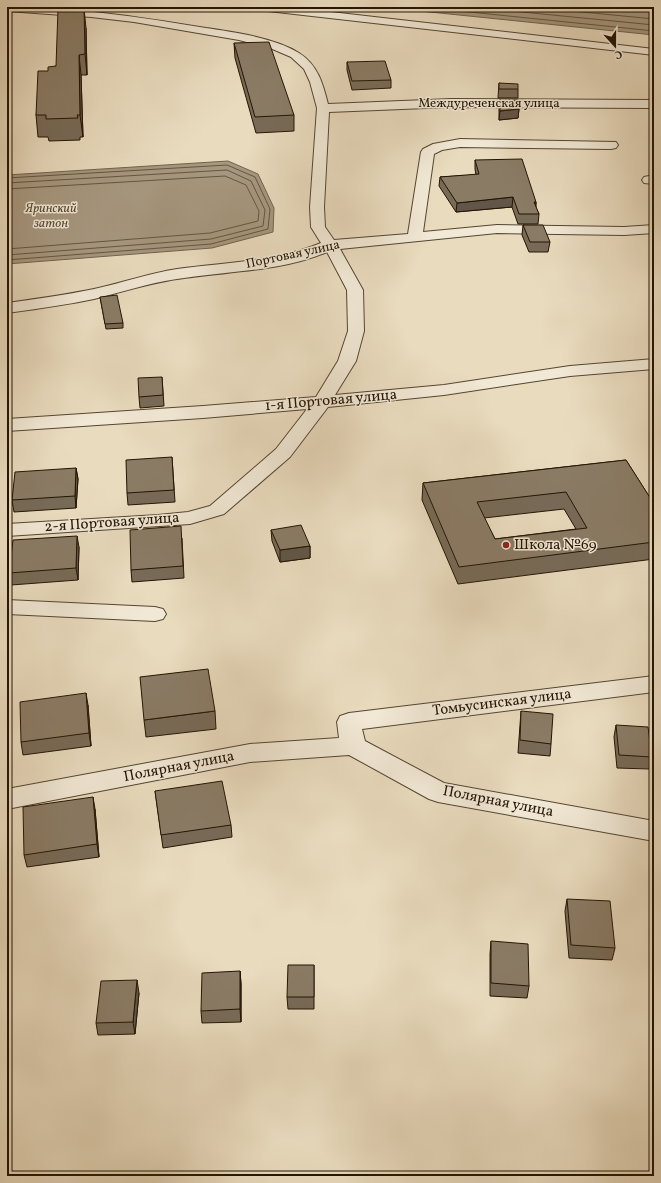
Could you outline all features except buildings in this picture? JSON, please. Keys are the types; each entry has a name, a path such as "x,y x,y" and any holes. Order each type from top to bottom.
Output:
{"street":[{"path":"259,7 395,24 654,52"},
{"path":"7,8 134,19 233,36 274,46 295,55 309,67 316,82 323,108 316,207 318,227 340,260 355,290 356,331 347,361 322,402"},
{"name":"Междуреченская улица","path":"323,108 450,103 654,104"},
{"path":"415,238 428,152 438,147 460,143 611,145"},
{"name":"Портовая улица","path":"7,308 53,302 94,294 176,274 249,266 308,254 329,245 497,229 624,231 654,229"},
{"name":"1-я Портовая улица","path":"7,425 203,412 322,402 444,390 570,371 654,364"},
{"name":"2-я Портовая улица","path":"7,530 170,520 190,518 217,510 283,454 322,402"},
{"path":"7,607 155,614"},
{"name":"Томьусинская улица","path":"351,734 654,684"},
{"name":"Полярная улица","path":"7,799 351,734 438,792 654,831"}],"water":[{"path":"381,7 654,7 654,35"},
{"name":"Яринский затон","path":"228,161 258,174 274,208 273,232 212,248 7,264 7,175"}],"place":[{"name":"Школа №69","path":"506,545"}]}
